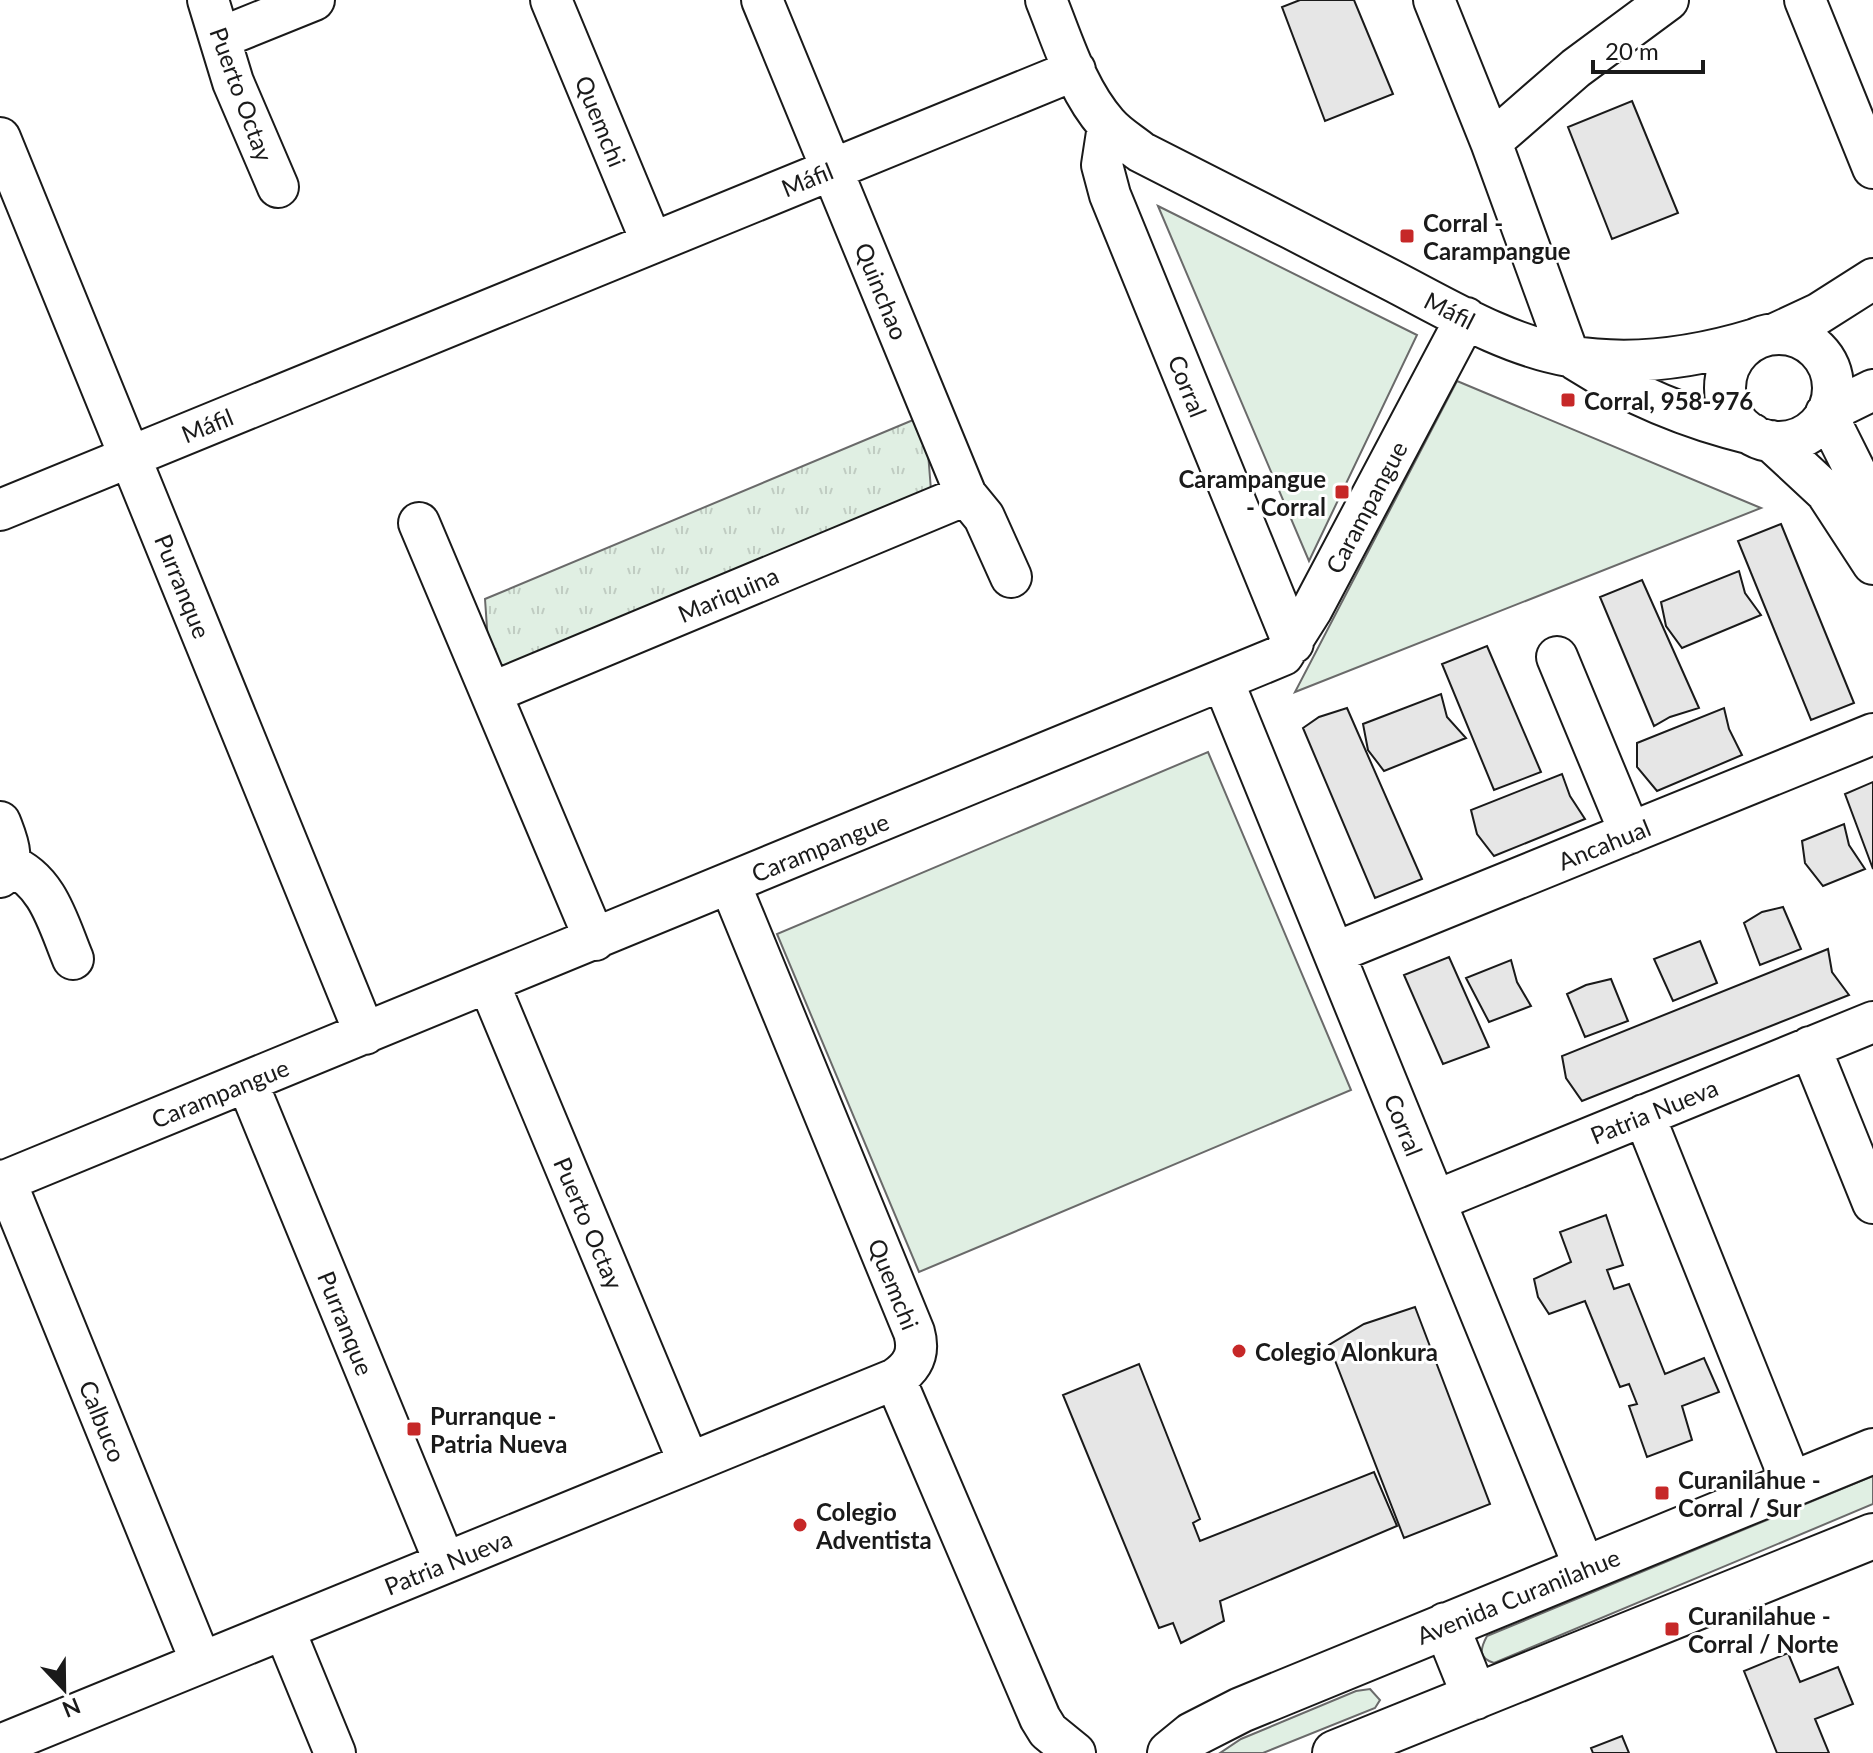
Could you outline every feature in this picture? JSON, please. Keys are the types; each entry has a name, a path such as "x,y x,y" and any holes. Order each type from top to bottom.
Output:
{"main road":[{"name":"Avenida Curanilahue","path":"1170,1753 1192,1735 1227,1716 1873,1451"},
{"path":"1335,1753 1873,1536"},
{"path":"1446,1625 1475,1697"}],"street":[{"name":"Puerto Octay","path":"208,0 233,82 278,187"},
{"path":"220,38 314,0"},
{"name":"Quemchi","path":"551,0 652,243"},
{"name":"Quinchao","path":"762,0 966,495 984,517 1011,577"},
{"path":"1046,0 1075,70"},
{"path":"1434,0 1491,142 1569,356"},
{"path":"1491,142 1576,68 1668,0"},
{"path":"1805,0 1873,168"},
{"name":"Máfil","path":"0,510 1075,70 1108,126 1141,152 1466,318 1517,340 1569,356 1629,391 1676,412 1762,438"},
{"name":"Corral","path":"1108,126 1102,165 1110,195 1293,643"},
{"name":"Purranque","path":"0,138 365,1034"},
{"path":"1872,540 1826,492 1762,438 1741,427 1727,405 1725,379 1736,355 1766,337 1818,314 1873,279"},
{"name":"Carampangue","path":"3,1182 1283,655 1293,643 1466,318"},
{"path":"1766,337 1800,338 1820,353 1831,376 1833,389 1826,413 1863,487 1872,540"},
{"name":"Máfil","path":"1569,356 1614,359 1682,356 1766,337"},
{"path":"1762,438 1797,438 1809,432 1826,413 1873,390"},
{"name":"Mariquina","path":"491,693 966,495"},
{"path":"419,523 595,940"},
{"path":"1557,657 1630,833"},
{"name":"Corral","path":"1223,681 1585,1569"},
{"name":"Ancahual","path":"1334,953 1873,734"},
{"path":"0,822 10,848 4,871 28,874 37,882 54,912 73,959"},
{"name":"Quemchi","path":"730,884 914,1332 917,1341 914,1359 909,1368 895,1379"},
{"name":"Puerto Octay","path":"489,984 689,1463"},
{"name":"Patria Nueva","path":"1435,1201 1873,1022"},
{"path":"1810,1047 1873,1203"},
{"name":"Purranque","path":"247,1082 445,1563"},
{"path":"1644,1115 1792,1484"},
{"name":"Calbuco","path":"3,1182 201,1662"},
{"path":"895,1379 1040,1718 1048,1731 1075,1753"},
{"name":"Patria Nueva","path":"0,1745 895,1379"},
{"path":"284,1629 335,1753"},
{"path":"0,1745 3,1753"}],"green space":[{"path":"1158,206 1417,335 1309,561"},
{"path":"1457,381 1761,508 1295,692"},
{"path":"925,415 931,490 490,672 485,599"},
{"path":"1208,752 1351,1090 919,1272 777,934"},
{"path":"1873,1476 1873,1504 1494,1663 1483,1656 1487,1636"},
{"path":"1370,1689 1380,1700 1375,1708 1263,1753 1220,1753 1241,1739 1356,1691"}],"building":[{"path":"1300,0 1354,0 1393,94 1325,121 1282,7"},
{"path":"1632,101 1678,213 1612,239 1568,127"},
{"path":"1781,524 1854,703 1811,720 1738,541"},
{"path":"1739,571 1745,593 1761,615 1682,648 1666,626 1661,602"},
{"path":"1642,580 1699,708 1670,717 1654,726 1600,597"},
{"path":"1487,646 1541,772 1494,790 1442,664"},
{"path":"1441,694 1447,717 1466,738 1384,771 1368,750 1363,724"},
{"path":"1347,708 1422,879 1375,898 1303,728 1319,717"},
{"path":"1724,708 1729,729 1742,755 1657,791 1637,767 1637,743"},
{"path":"1562,774 1570,796 1585,819 1494,856 1477,834 1471,810"},
{"path":"1873,782 1873,869 1845,794"},
{"path":"1844,824 1849,845 1865,869 1823,886 1805,863 1802,841"},
{"path":"1783,907 1801,949 1760,965 1744,923 1762,912"},
{"path":"1700,941 1717,983 1673,1001 1654,959"},
{"path":"1828,949 1832,972 1849,995 1582,1101 1566,1078 1562,1056"},
{"path":"1449,957 1489,1047 1443,1064 1404,975"},
{"path":"1511,960 1517,982 1531,1006 1489,1022 1466,978"},
{"path":"1611,979 1628,1021 1585,1037 1567,994"},
{"path":"1606,1215 1623,1265 1607,1270 1614,1289 1629,1284 1665,1374 1704,1358 1719,1392 1682,1406 1692,1440 1647,1457 1629,1406 1637,1404 1629,1384 1620,1387 1585,1301 1549,1314 1538,1297 1534,1279 1571,1262 1560,1232"},
{"path":"1415,1307 1490,1504 1404,1538 1329,1345 1364,1324"},
{"path":"1139,1364 1200,1519 1193,1523 1200,1541 1374,1472 1397,1526 1220,1601 1224,1621 1181,1643 1173,1623 1159,1628 1063,1395"},
{"path":"1788,1653 1800,1682 1838,1667 1853,1704 1815,1719 1829,1753 1777,1753 1744,1671"},
{"path":"1622,1736 1629,1753 1593,1753 1591,1748"}],"place":[{"name":"Corral - Carampangue","path":"1407,236"},
{"name":"Corral, 958-976","path":"1568,400"},
{"name":"Carampangue - Corral","path":"1342,492"},
{"name":"Colegio Alonkura","path":"1239,1351"},
{"name":"Purranque - Patria Nueva","path":"414,1429"},
{"name":"Curanilahue - Corral / Sur","path":"1662,1493"},
{"name":"Colegio Adventista","path":"800,1525"},
{"name":"Curanilahue - Corral / Norte","path":"1672,1629"}]}
